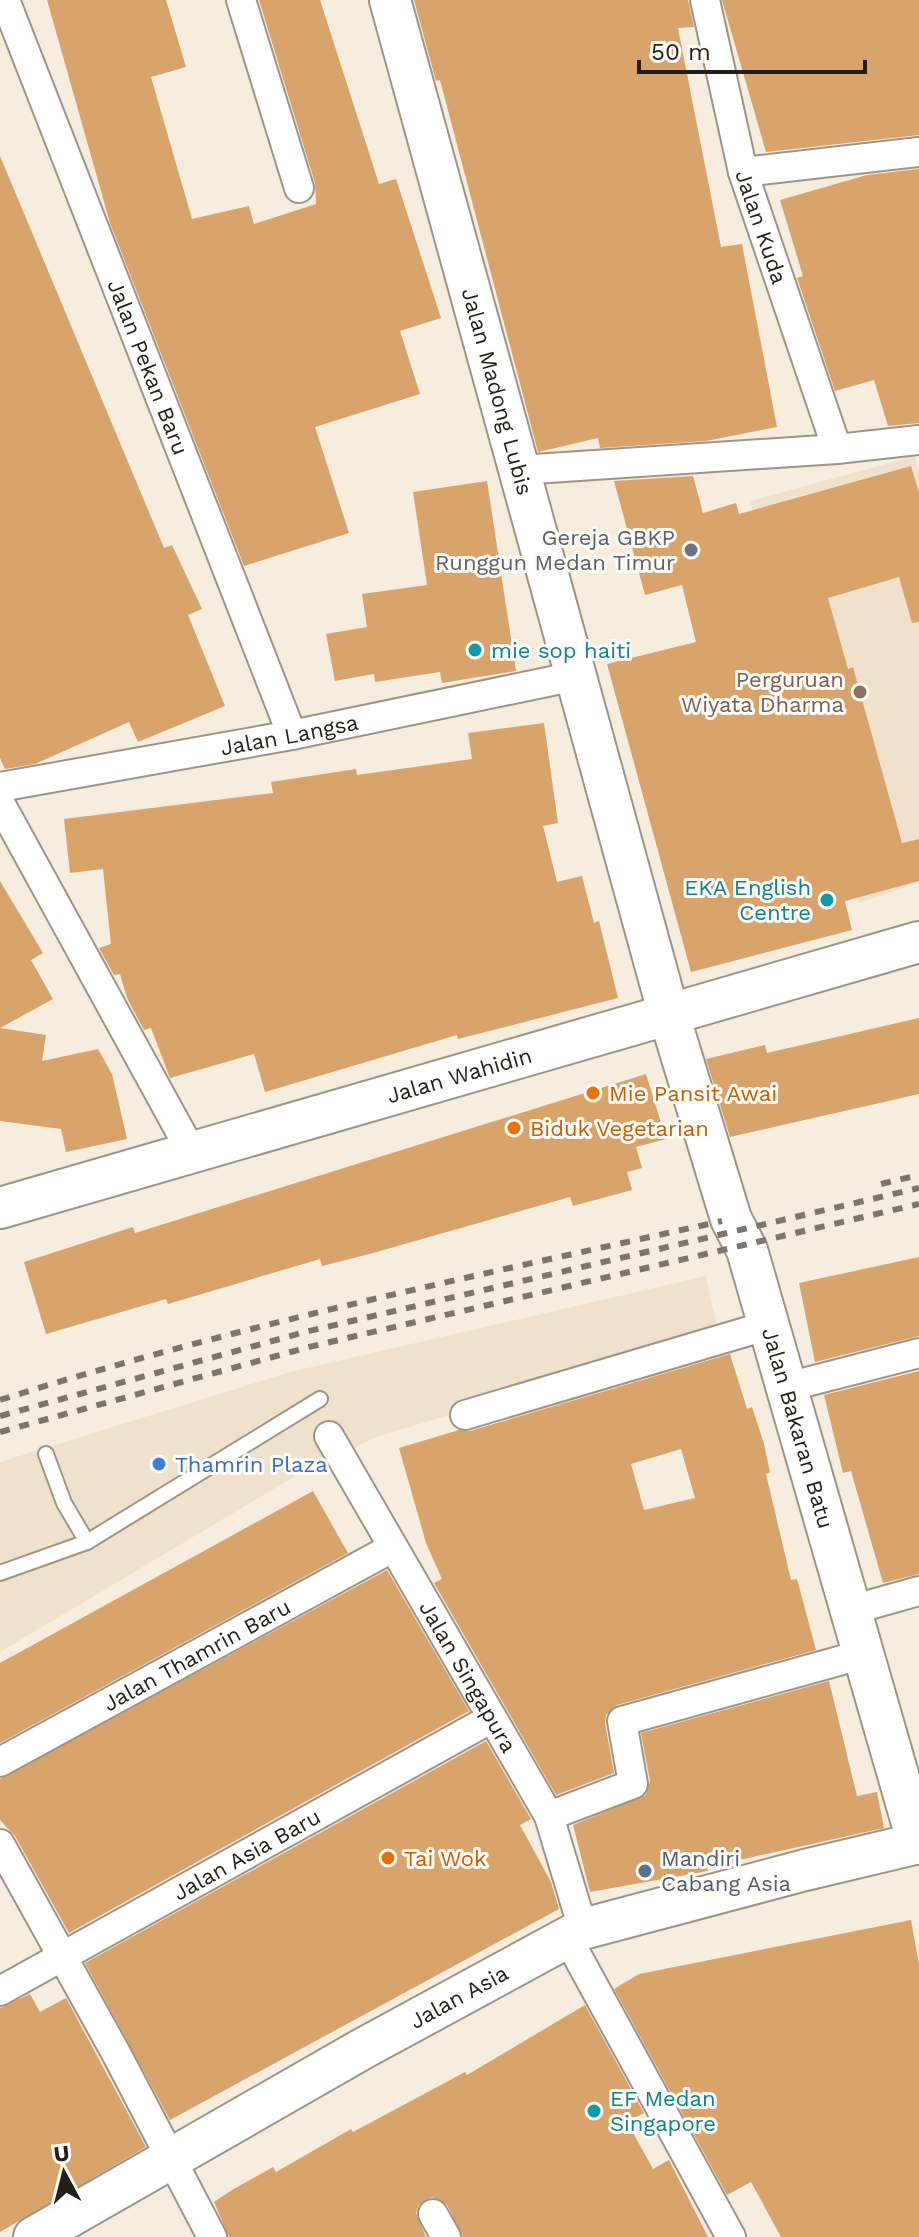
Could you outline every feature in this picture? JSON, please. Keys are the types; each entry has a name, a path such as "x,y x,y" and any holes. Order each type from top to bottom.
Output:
{"street":[{"name":"Jalan Pekan Baru","path":"5,0 292,735"},
{"path":"241,0 299,188"},
{"name":"Jalan Madong Lubis","path":"390,0 669,1015"},
{"name":"Jalan Kuda","path":"705,0 743,172 837,449"},
{"path":"743,172 919,152"},
{"path":"519,470 837,449 919,440"},
{"name":"Jalan Langsa","path":"0,787 292,735 576,676"},
{"path":"0,803 191,1151"},
{"name":"Jalan Wahidin","path":"0,1208 919,942"},
{"name":"Jalan Bakaran Batu","path":"669,1015 731,1219 747,1250 919,1844"},
{"path":"465,1415 769,1325"},
{"path":"787,1387 919,1353"},
{"name":"Jalan Singapura","path":"329,1436 549,1816 576,1934 731,2237"},
{"name":"Jalan Thamrin Baru","path":"0,1762 392,1548"},
{"path":"851,1610 919,1591"},
{"path":"549,1816 633,1784 622,1721 864,1654"},
{"name":"Jalan Asia Baru","path":"0,1991 492,1718"},
{"path":"0,1844 212,2237"},
{"name":"Jalan Asia","path":"34,2237 364,2048 576,1934 805,1870 919,1844"}],"lane":[{"path":"0,1573 87,1542 320,1399"},
{"path":"46,1454 64,1503 87,1542"}],"shaded area":[{"name":"Perguruan Wiyata Dharma","path":"915,456 919,471 919,883 859,903 750,501"},
{"name":"Thamrin Plaza","path":"706,1276 718,1333 380,1436 314,1465 0,1652 0,1462 290,1372"}],"building":[{"path":"47,0 166,0 186,67 151,77 192,219 249,206 254,224 316,204 315,183 259,0 320,0 379,184 396,179 441,318 400,331 420,394 315,427 349,533 244,566 110,223"},
{"path":"414,0 688,0 694,27 678,28 721,247 742,244 777,427 706,441 600,448 598,438 538,452 440,80 436,81"},
{"path":"722,0 919,0 919,135 766,152"},
{"path":"0,156 164,548 172,545 202,609 188,615 225,706 138,742 129,722 35,764 5,769 0,758"},
{"path":"919,169 919,423 888,426 874,380 835,391 797,278 803,276 780,200 867,175"},
{"path":"911,466 919,493 919,622 912,623 899,577 828,598 848,669 853,667 902,843 919,839 919,881 845,901 852,930 691,972 607,664 696,642 682,585 645,595 614,481 693,476 703,513 736,503 739,514"},
{"path":"487,481 516,671 442,683 440,672 375,682 374,674 335,681 326,634 367,627 362,594 427,585 413,492"},
{"path":"544,723 558,823 543,826 557,882 582,876 594,923 599,921 618,998 458,1039 457,1035 265,1092 254,1054 170,1078 151,1028 144,1030 127,998 120,974 114,975 99,948 111,944 103,869 70,873 64,819 273,793 271,782 356,769 357,775 472,759 468,733"},
{"path":"0,881 43,953 31,960 53,999 0,1028"},
{"path":"919,1018 919,1094 730,1137 706,1059 765,1045 767,1053"},
{"path":"0,1028 46,1035 42,1061 98,1049 112,1074 127,1139 66,1152 61,1129 0,1121"},
{"path":"646,1074 666,1139 636,1147 642,1168 627,1172 632,1190 573,1206 570,1197 373,1253 322,1266 320,1259 168,1304 166,1299 46,1334 24,1262 133,1227 135,1233"},
{"path":"919,1257 919,1336 815,1362 799,1283"},
{"path":"730,1354 747,1409 752,1407 764,1444 770,1472 766,1474 791,1580 797,1579 816,1650 617,1705 606,1715 605,1723 614,1773 556,1795 434,1583 442,1579 426,1543 399,1448 459,1430 470,1431","holes":["681,1449 695,1498 644,1510 631,1464"]},
{"path":"919,1371 919,1574 883,1583 851,1471 843,1473 824,1395"},
{"path":"313,1491 348,1553 0,1743 0,1663"},
{"path":"387,1570 469,1711 69,1933 15,1836 0,1820 0,1779"},
{"path":"829,1681 857,1796 877,1792 884,1828 707,1867 708,1871 590,1892 573,1825 646,1795 650,1781 641,1733"},
{"path":"486,1741 531,1819 520,1825 551,1882 559,1909 170,2120 85,1963"},
{"path":"911,1920 919,1964 919,2237 781,2237 751,2182 727,2195 614,1989 639,1974"},
{"path":"30,1994 40,2012 66,1998 146,2147 0,2232 0,2008"},
{"path":"585,2005 644,2113 627,2122 653,2169 669,2160 708,2237 463,2237 447,2205 432,2197 419,2205 416,2213 426,2237 229,2237 214,2202 232,2190 273,2167 276,2172 351,2129 353,2132 465,2072 467,2075"}],"railway":[{"path":"881,1184 919,1175"},
{"path":"0,1416 305,1332 919,1188"},
{"path":"0,1432 309,1347 919,1204"},
{"path":"0,1400 269,1325 722,1221"}],"place":[{"name":"Gereja GBKP Runggun Medan Timur","path":"691,550"},
{"name":"mie sop haiti","path":"475,650"},
{"name":"Perguruan Wiyata Dharma","path":"860,692"},
{"name":"EKA English Centre","path":"827,900"},
{"name":"Mie Pansit Awai","path":"593,1093"},
{"name":"Biduk Vegetarian","path":"514,1128"},
{"name":"Thamrin Plaza","path":"159,1464"},
{"name":"Tai Wok","path":"388,1858"},
{"name":"Mandiri Cabang Asia","path":"645,1871"},
{"name":"EF Medan Singapore","path":"594,2111"}]}
